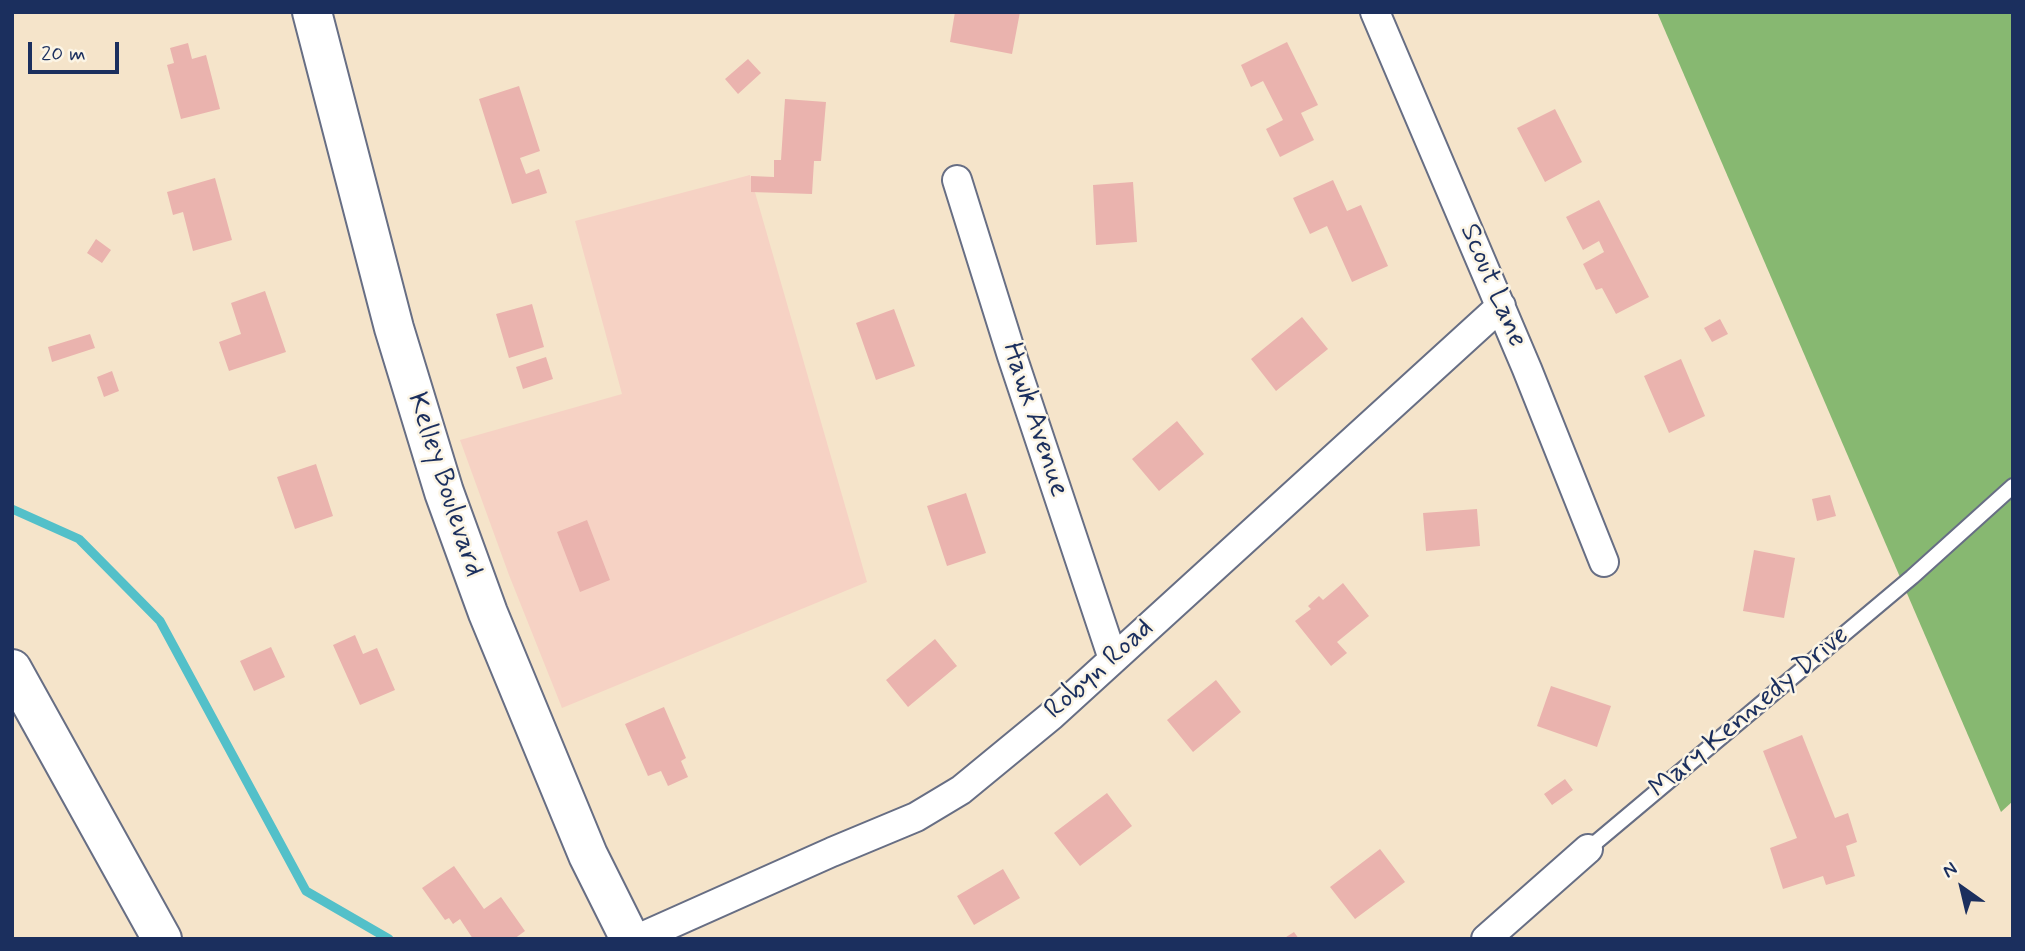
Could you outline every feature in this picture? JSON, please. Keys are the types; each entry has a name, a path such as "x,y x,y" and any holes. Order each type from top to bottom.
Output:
{"main road":[{"name":"Kelley Boulevard","path":"312,12 394,328 444,492 488,613 587,855 629,939"},
{"path":"12,669 162,939"}],"street":[{"name":"Scout Lane","path":"1375,12 1501,306 1604,562"},
{"name":"Hawk Avenue","path":"957,180 1012,356 1113,659"},
{"name":"Robyn Road","path":"637,939 916,817 961,790 1051,716 1501,306"},
{"name":"Mary Kennedy Drive","path":"1486,939 1588,849"}],"lane":[{"name":"Mary Kennedy Drive","path":"1588,849 1912,577 2013,486"}],"shaded area":[{"path":"750,175 867,582 562,708 509,575 460,440 622,394 575,221"}],"green space":[{"path":"1657,12 2013,12 2013,801 2001,812"}],"building":[{"path":"955,12 1020,12 1012,54 950,42"},
{"path":"1287,42 1318,105 1301,113 1314,140 1280,157 1266,129 1283,120 1263,81 1251,87 1241,65"},
{"path":"188,43 192,59 206,55 220,109 181,119 167,65 174,63 170,48"},
{"path":"748,59 761,73 738,94 725,79"},
{"path":"519,86 540,151 520,158 526,174 539,169 547,193 512,204 479,99"},
{"path":"785,99 826,102 821,161 814,161 812,194 751,192 751,176 774,177 774,160 781,160"},
{"path":"1555,109 1582,162 1545,182 1517,128"},
{"path":"215,178 232,240 193,251 183,212 173,215 167,192"},
{"path":"1333,180 1347,211 1361,205 1388,266 1352,282 1327,226 1310,234 1293,198"},
{"path":"1133,182 1137,242 1096,245 1093,185"},
{"path":"1599,200 1649,297 1616,314 1602,288 1596,290 1583,264 1604,252 1599,241 1583,250 1566,217"},
{"path":"96,239 111,250 102,263 87,253"},
{"path":"265,291 286,352 229,371 219,342 241,334 231,303"},
{"path":"532,304 544,347 509,358 496,314"},
{"path":"894,309 915,366 876,380 856,323"},
{"path":"1302,317 1328,349 1276,391 1251,359"},
{"path":"1720,319 1728,334 1712,342 1704,328"},
{"path":"90,334 95,348 52,362 48,347"},
{"path":"546,357 553,379 523,389 516,367"},
{"path":"1681,359 1705,416 1669,433 1644,376"},
{"path":"112,371 119,391 104,397 97,377"},
{"path":"1177,421 1204,454 1159,491 1132,459"},
{"path":"316,464 333,516 295,529 277,477"},
{"path":"966,493 986,553 947,566 927,506"},
{"path":"1830,495 1836,516 1817,521 1812,499"},
{"path":"1477,509 1480,546 1426,551 1423,513"},
{"path":"587,520 610,580 580,592 557,532"},
{"path":"1754,550 1795,558 1784,618 1743,611"},
{"path":"1343,583 1369,616 1337,642 1347,653 1331,666 1295,621 1311,609 1308,606 1319,596 1323,600"},
{"path":"355,635 363,654 377,648 395,690 360,705 333,645"},
{"path":"935,639 957,666 908,707 886,680"},
{"path":"271,647 285,677 254,691 240,661"},
{"path":"1216,680 1241,712 1193,752 1167,720"},
{"path":"1551,686 1611,706 1597,747 1537,726"},
{"path":"664,707 686,758 681,761 688,777 668,786 661,771 648,776 625,724"},
{"path":"1802,735 1835,818 1848,813 1857,842 1846,846 1855,876 1826,885 1823,876 1783,889 1770,848 1797,838 1763,751"},
{"path":"1565,779 1573,790 1552,805 1544,794"},
{"path":"1107,793 1132,826 1080,866 1054,833"},
{"path":"1380,849 1405,882 1355,919 1330,887"},
{"path":"454,866 484,909 501,897 525,931 514,939 473,939 460,919 453,924 449,918 445,920 422,888"},
{"path":"1003,869 1020,898 974,925 957,896"},
{"path":"1294,932 1299,939 1283,939"}],"waterway":[{"path":"12,509 79,539 160,621 306,891 389,939"}]}
